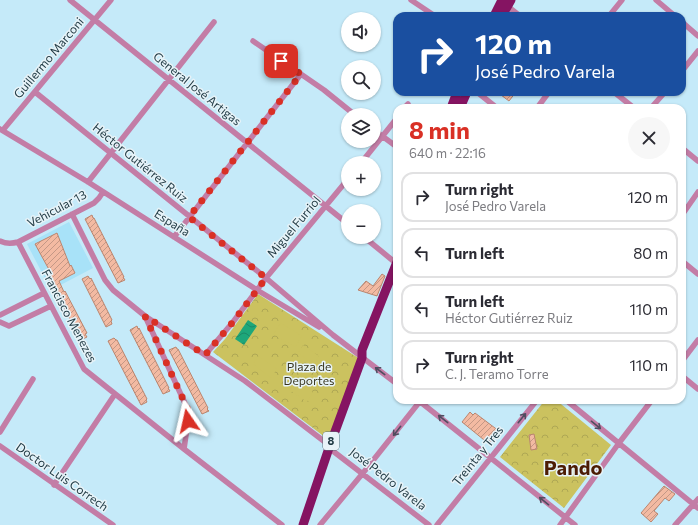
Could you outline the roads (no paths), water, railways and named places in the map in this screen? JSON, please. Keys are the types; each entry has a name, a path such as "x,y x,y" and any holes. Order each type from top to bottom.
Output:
{"highway":[{"path":"497,12 505,2"},
{"path":"503,12 505,2"},
{"name":"8","path":"304,525 329,448 362,358 362,350 393,274"},
{"name":"8","path":"362,358 368,352 393,287"}],"street":[{"name":"General José Artigas","path":"70,0 341,218"},
{"name":"Guillermo Marconi","path":"1,129 35,92 111,0"},
{"path":"411,0 429,12"},
{"path":"612,12 622,0"},
{"path":"656,0 670,12"},
{"path":"505,2 516,12"},
{"path":"88,182 214,22"},
{"path":"686,26 698,36"},
{"path":"253,41 301,74 346,108"},
{"path":"686,66 698,52"},
{"path":"174,237 301,74"},
{"name":"Héctor Gutiérrez Ruiz","path":"35,92 266,278 333,335 393,381"},
{"path":"482,96 492,104"},
{"path":"619,96 629,104"},
{"path":"654,104 662,96"},
{"path":"367,156 393,123"},
{"name":"España","path":"1,129 88,182 257,290 333,335"},
{"path":"383,137 393,144"},
{"path":"686,151 698,161"},
{"name":"Miguel Furriol","path":"205,355 341,187"},
{"name":"Vehicular 13","path":"18,242 94,203 100,198 103,192"},
{"path":"686,209 698,192"},
{"name":"José Pedro Varela","path":"72,214 105,280 113,290 145,316 245,382 325,442 329,448 429,525"},
{"path":"0,241 12,244 18,242"},
{"name":"Francisco Menezes","path":"18,242 84,369 282,525"},
{"path":"373,244 393,261"},
{"path":"686,264 698,274"},
{"path":"0,315 44,293"},
{"path":"0,322 10,326 50,306"},
{"path":"145,316 188,410 184,449"},
{"path":"686,356 698,340"},
{"path":"0,432 33,379"},
{"path":"686,380 698,390"},
{"path":"54,485 115,394"},
{"path":"320,525 417,404"},
{"path":"425,404 575,525"},
{"name":"Treinta y Tres","path":"437,525 534,404"},
{"path":"571,404 696,506"},
{"path":"560,525 649,404"},
{"name":"Doctor Luis Correch","path":"0,446 112,525"},
{"path":"675,525 696,506 698,499"}],"water":[{"path":"248,320 257,326 244,345 235,339"}],"district":[{"name":"Pando","path":"573,468"}],"park label":[{"name":"Plaza de Deportes","path":"309,374"}]}
